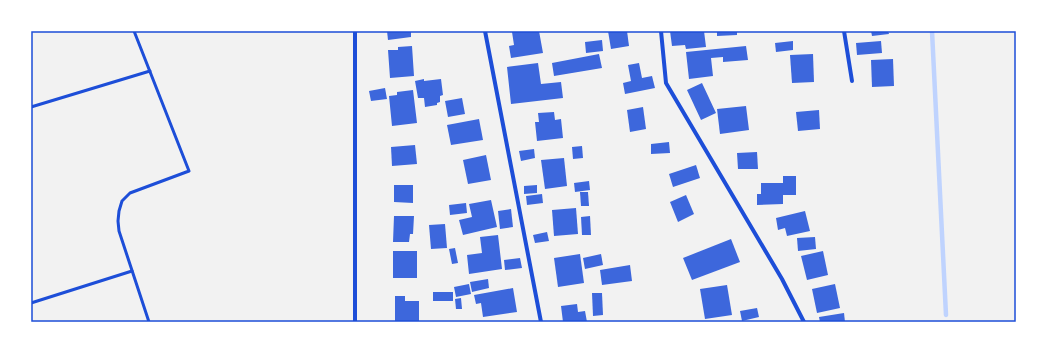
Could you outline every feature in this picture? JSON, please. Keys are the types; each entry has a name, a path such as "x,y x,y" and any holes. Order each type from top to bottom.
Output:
{"street":[{"path":"355,31 355,322"},
{"path":"485,31 541,322"},
{"path":"661,31 666,83 782,279 804,322"},
{"path":"844,31 852,81"}],"lane":[{"path":"134,31 189,171 130,193 122,201 119,211 119,231 149,322"},
{"path":"31,107 150,71"},
{"path":"31,303 132,271"}],"building":[{"path":"387,31 411,31 411,37 388,40"},
{"path":"539,31 543,53 511,58 509,46 514,45 512,32"},
{"path":"608,31 627,31 629,46 611,49"},
{"path":"670,31 704,31 706,47 686,49 685,45 672,46"},
{"path":"717,31 737,31 737,35 717,36"},
{"path":"871,31 888,31 889,34 872,36"},
{"path":"602,40 603,51 586,53 585,42"},
{"path":"793,41 793,50 776,52 775,43"},
{"path":"881,41 882,53 857,55 856,43"},
{"path":"412,46 414,76 390,78 388,50 398,50 398,47"},
{"path":"746,46 748,60 723,62 723,57 711,58 713,76 689,79 686,52"},
{"path":"599,54 602,68 554,76 552,63"},
{"path":"813,54 814,82 792,83 790,55"},
{"path":"893,59 894,86 872,87 871,60"},
{"path":"538,63 541,84 561,82 563,98 511,104 507,67"},
{"path":"639,63 642,78 652,76 655,88 625,94 623,83 631,81 628,65"},
{"path":"424,79 424,81 441,79 443,95 440,96 440,102 437,103 437,105 425,107 424,98 418,98 415,81"},
{"path":"702,83 716,113 701,120 687,90"},
{"path":"385,88 387,99 371,101 369,91"},
{"path":"413,90 417,123 392,126 389,96 397,95 397,92"},
{"path":"462,98 465,114 448,117 445,101"},
{"path":"746,106 749,130 720,134 717,109"},
{"path":"643,107 646,129 630,132 627,110"},
{"path":"819,110 820,129 798,131 796,112"},
{"path":"554,112 555,120 561,119 563,138 537,141 535,122 539,122 538,113"},
{"path":"479,119 483,140 451,145 447,125"},
{"path":"669,142 670,153 651,154 651,144"},
{"path":"415,145 417,164 392,166 391,147"},
{"path":"582,146 583,158 573,159 572,147"},
{"path":"534,149 535,158 521,161 519,151"},
{"path":"757,152 758,169 738,169 737,153"},
{"path":"486,155 491,180 468,184 463,160"},
{"path":"564,158 567,186 545,189 541,160"},
{"path":"696,165 700,178 673,187 669,174"},
{"path":"783,176 796,176 796,195 783,195 783,204 757,205 757,194 761,194 761,183 783,183"},
{"path":"589,181 590,190 575,192 574,183"},
{"path":"394,185 413,185 413,203 394,202"},
{"path":"537,185 537,193 524,194 524,186"},
{"path":"580,192 588,192 589,206 581,206"},
{"path":"542,194 543,203 527,205 526,196"},
{"path":"686,195 694,214 678,222 670,202"},
{"path":"491,200 497,227 463,235 459,220 472,217 469,204"},
{"path":"466,203 467,213 450,215 449,205"},
{"path":"576,208 578,234 554,236 552,210"},
{"path":"511,209 513,227 500,229 498,211"},
{"path":"805,211 810,231 787,236 785,228 778,230 776,218"},
{"path":"394,216 414,216 413,234 410,234 409,242 393,242"},
{"path":"590,216 591,235 582,235 581,217"},
{"path":"445,224 447,248 431,249 429,225"},
{"path":"547,232 549,241 535,243 533,235"},
{"path":"498,235 502,269 469,274 467,255 482,253 480,237"},
{"path":"815,237 816,249 798,251 797,238"},
{"path":"731,239 740,262 692,280 683,258"},
{"path":"455,248 458,263 452,264 449,249"},
{"path":"393,251 417,251 417,278 393,278"},
{"path":"823,251 828,275 807,280 801,256"},
{"path":"580,254 584,283 558,287 554,258"},
{"path":"601,254 603,265 585,269 583,258"},
{"path":"520,258 522,268 505,270 504,260"},
{"path":"630,265 632,281 602,285 600,270"},
{"path":"488,279 489,288 472,292 470,282"},
{"path":"469,284 471,294 456,297 454,287"},
{"path":"835,284 840,308 817,313 812,289"},
{"path":"727,285 732,315 705,319 700,289"},
{"path":"513,288 517,312 483,317 481,303 476,304 474,295"},
{"path":"433,292 453,292 453,301 433,301"},
{"path":"592,293 602,293 603,315 593,316"},
{"path":"395,296 405,296 405,301 419,301 419,322 395,322"},
{"path":"461,298 462,309 456,309 455,299"},
{"path":"577,304 578,312 585,311 587,322 563,322 561,306"},
{"path":"757,308 759,317 742,321 740,311"},
{"path":"844,313 845,322 820,322 819,317"}],"waterway":[{"path":"932,31 946,315"}]}
